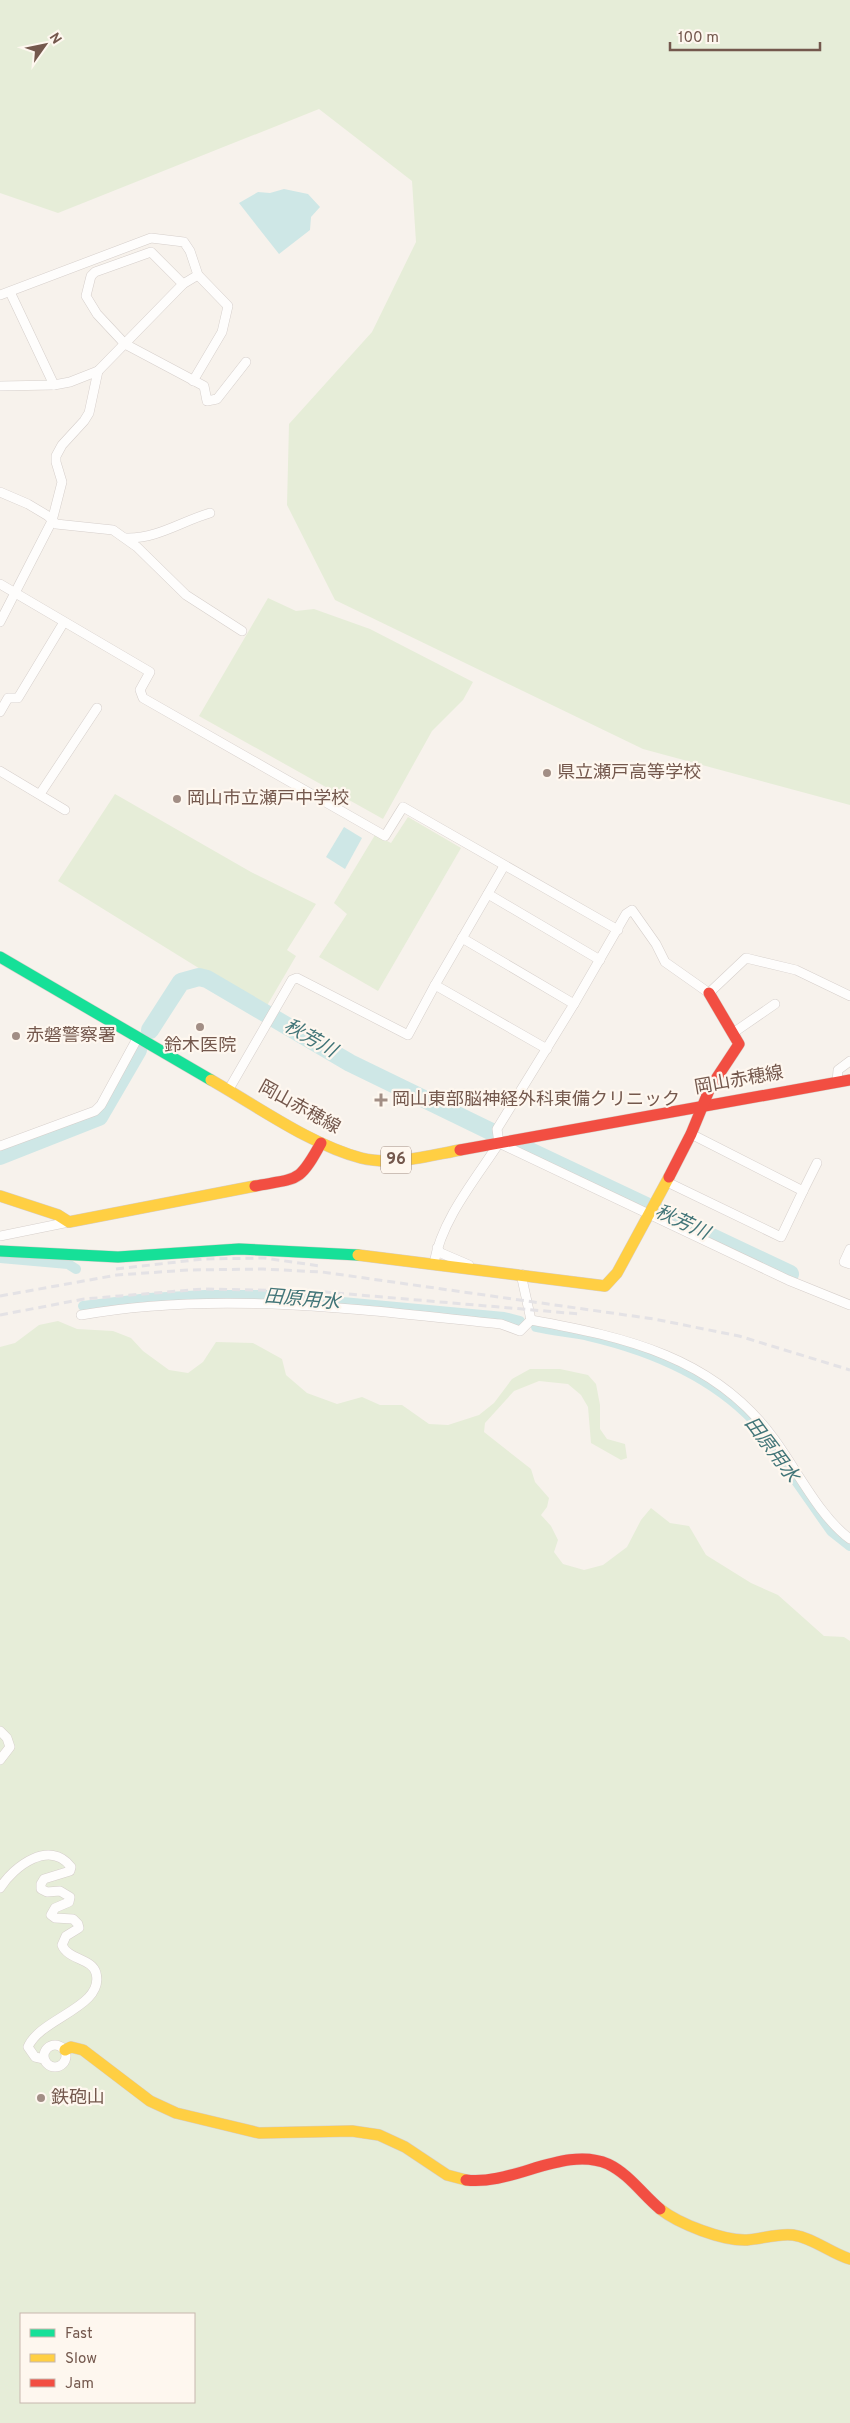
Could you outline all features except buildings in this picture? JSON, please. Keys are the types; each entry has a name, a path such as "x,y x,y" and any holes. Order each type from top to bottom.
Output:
{"street":[{"path":"0,295 151,238 184,242 190,251 198,275 228,306 222,332 193,381"},
{"path":"183,284 151,252 95,272 91,276 86,296 97,314 125,344 204,386 207,400 217,399 246,362"},
{"path":"0,386 54,386 98,371 183,284 198,275"},
{"path":"10,292 54,386"},
{"path":"0,622 52,521 62,482 56,456 62,444 89,412 98,371"},
{"path":"0,492 28,504 56,524 113,530 126,538 186,595 242,630"},
{"path":"126,538 153,535 210,513"},
{"path":"0,584 150,672 140,690 143,698 385,836 403,807 618,930"},
{"path":"0,712 8,698 18,698 64,622"},
{"path":"40,794 97,708"},
{"path":"0,771 65,810"},
{"path":"229,1089 292,980 297,978 408,1035 504,866"},
{"path":"488,894 600,960"},
{"path":"0,1251 118,1257 239,1249 373,1256 606,1286 617,1272 667,1182 705,1104 710,1088 739,1044 709,993 665,962 656,944 632,910 626,914 547,1049 497,1128 499,1143 447,1226 437,1248 434,1263"},
{"path":"462,938 574,1004"},
{"name":"岡山赤穂線","path":"0,957 321,1143 362,1158 404,1160 705,1104 850,1080"},
{"path":"709,993 746,958 796,970 850,996"},
{"path":"435,985 547,1049"},
{"path":"733,1032 775,1004"},
{"path":"0,1146 95,1111 101,1105 138,1037"},
{"path":"837,1082 838,1070 850,1061"},
{"path":"691,1134 803,1190"},
{"path":"0,1236 297,1178 307,1169 321,1143"},
{"path":"499,1143 788,1280 850,1305"},
{"path":"667,1182 781,1237 817,1163"},
{"path":"0,1196 58,1215 68,1222"},
{"path":"437,1248 441,1253 474,1268"},
{"path":"850,1249 844,1262 850,1264"},
{"path":"521,1274 532,1320"},
{"path":"81,1315 147,1306 229,1303 284,1304 445,1318 501,1324 520,1331 532,1320"},
{"path":"532,1320 592,1330 662,1352 722,1386 760,1419 832,1522 850,1538"},
{"path":"0,1731 7,1738 10,1748 0,1760"},
{"path":"0,1888 16,1869 32,1858 58,1857 65,1860 71,1867 70,1871 44,1879 41,1889 47,1892 60,1891 70,1897 69,1902 55,1908 50,1916 73,1919 78,1924 78,1928 66,1936 62,1945 70,1955 95,1970 96,1990 89,1998 44,2027 32,2038 28,2047 35,2057 44,2059 52,2067 59,2066 65,2061 65,2050"},
{"path":"44,2059 44,2052 48,2046 59,2045 65,2050"},
{"path":"65,2050 71,2047 83,2050 144,2097 164,2109 246,2131 270,2134 354,2131 377,2135 410,2149 436,2171 463,2181 506,2180 558,2162 573,2160 601,2162 615,2169 663,2212 675,2218 732,2239 744,2240 791,2234 809,2238 842,2257 850,2259"}],"green space":[{"path":"0,0 850,0 850,805 643,749 335,600 287,505 289,424 372,332 416,242 412,181 319,109 58,213 0,193"},
{"path":"268,598 296,611 314,609 370,629 473,682 463,700 432,731 383,819 199,716"},
{"path":"115,794 251,872 316,904 287,950 296,956 265,1009 58,881"},
{"path":"408,817 461,848 378,991 319,957 347,914 334,903 375,835 391,843"},
{"path":"58,1321 77,1329 113,1331 131,1338 143,1351 169,1370 188,1373 203,1362 216,1342 253,1343 282,1359 286,1375 307,1393 337,1404 362,1397 380,1405 402,1405 429,1424 448,1425 479,1415 494,1403 512,1379 530,1369 560,1369 588,1375 596,1384 600,1405 600,1429 607,1439 625,1444 627,1458 621,1460 591,1443 588,1407 581,1395 568,1384 539,1381 514,1391 485,1423 484,1432 531,1469 535,1482 549,1498 547,1507 541,1515 551,1526 558,1540 554,1552 563,1564 584,1570 603,1565 627,1547 641,1520 651,1508 670,1523 689,1526 706,1555 751,1583 778,1595 824,1636 844,1637 850,1641 850,2423 0,2423 0,1347 15,1343 39,1325"}],"water":[{"path":"284,189 308,194 320,207 311,217 310,230 279,254 239,203 258,192 270,193"},
{"path":"344,827 362,838 345,869 326,857"}],"waterway":[{"name":"秋芳川","path":"150,1030 181,982 199,977 207,979 350,1063 492,1132"},
{"name":"秋芳川","path":"0,1156 99,1117 138,1050"},
{"name":"秋芳川","path":"521,1147 790,1274"},
{"name":"田原用水","path":"0,1258 68,1264 76,1269"},
{"name":"田原用水","path":"83,1306 149,1298 205,1295 267,1295 504,1317 520,1321"},
{"name":"田原用水","path":"536,1327 589,1336 634,1349 678,1367 719,1391 754,1421 831,1531 850,1546"}],"railway":[{"path":"116,1269 203,1259 264,1258 320,1266"},
{"path":"0,1296 117,1275 188,1270 263,1269 322,1272 654,1319 739,1336 850,1370"},
{"path":"0,1315 84,1299 203,1289 313,1291 580,1314"}],"traffic: fast":[{"path":"0,957 211,1080"},
{"path":"0,1251 118,1257 239,1249 358,1255"}],"traffic: slow":[{"path":"211,1080 284,1124 323,1144 361,1158 398,1161 460,1150"},
{"path":"358,1255 605,1286 617,1273 669,1177"},
{"path":"0,1196 58,1215 69,1222 255,1186"},
{"path":"65,2050 71,2047 83,2050 150,2101 176,2113 259,2133 352,2131 379,2135 405,2147 447,2175 466,2180"},
{"path":"660,2209 690,2226 714,2235 737,2240 793,2235 808,2239 850,2259"}],"traffic: jam":[{"path":"669,1177 691,1134 710,1088 739,1044 709,993"},
{"path":"460,1150 850,1080"},
{"path":"255,1186 281,1182 296,1176 308,1165 321,1143"},
{"path":"466,2180 502,2177 556,2162 591,2159 608,2164 623,2173 660,2209"}],"place":[{"name":"県立瀬戸高等学校","path":"547,773"},
{"name":"岡山市立瀬戸中学校","path":"177,799"},
{"name":"鈴木医院","path":"200,1027"},
{"name":"赤磐警察署","path":"16,1036"},
{"name":"岡山東部脳神経外科東備クリニック","path":"381,1100"},
{"name":"鉄砲山","path":"41,2098"}]}
